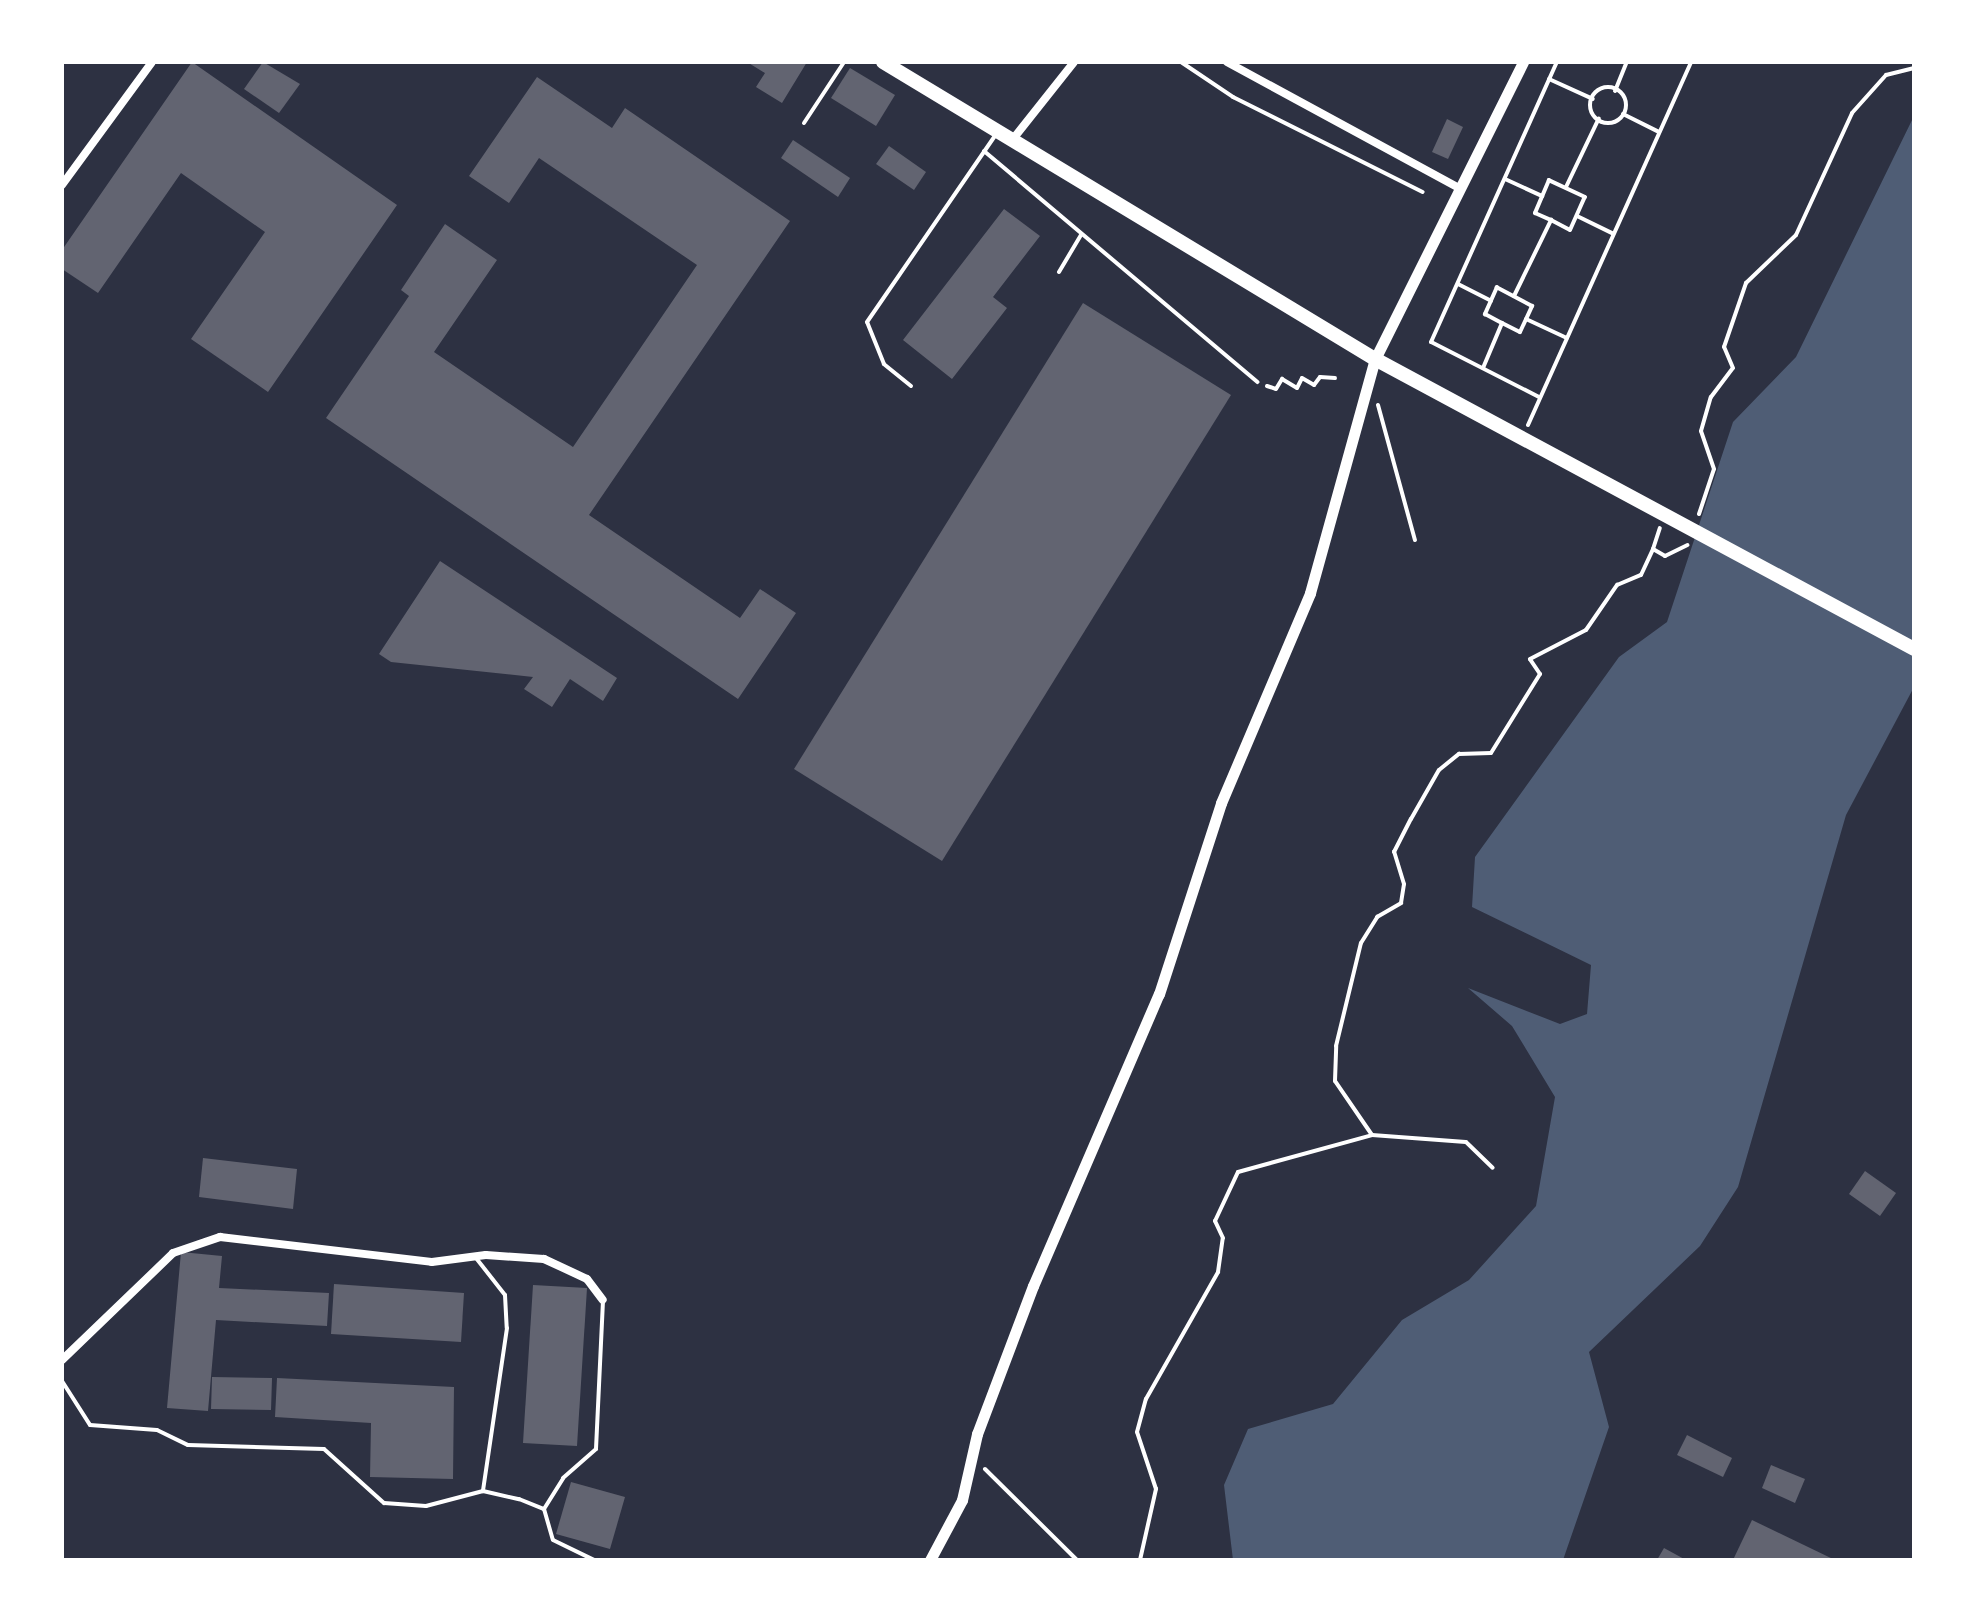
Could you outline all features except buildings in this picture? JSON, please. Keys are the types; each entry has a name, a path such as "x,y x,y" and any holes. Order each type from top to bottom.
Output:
{"main road":[{"path":"883,62 1375,359 1663,521 1914,649"}],"street":[{"path":"62,185 152,62"},
{"path":"1013,139 1074,62"},
{"path":"1227,62 1459,188"},
{"path":"930,1560 962,1500 973,1453 1039,1271 1159,994 1221,803 1310,593 1375,359 1523,62"},
{"path":"62,1360 173,1253 199,1240 432,1262 476,1258 544,1259 587,1279 603,1300"}],"lane":[{"path":"804,123 844,62"},
{"path":"911,386 884,364 867,322 999,130"},
{"path":"984,151 1257,382"},
{"path":"1059,272 1081,235"},
{"path":"476,1258 505,1295 507,1328 483,1491"},
{"path":"544,1509 596,1449 603,1300"},
{"path":"62,1381 90,1425 157,1430 188,1445 324,1449 384,1503 426,1506 483,1491 544,1509"},
{"path":"544,1509 553,1540 594,1560"}],"path":[{"path":"1181,62 1233,97 1423,192"},
{"path":"1539,397 1431,342 1557,62"},
{"path":"1615,91 1627,62"},
{"path":"1526,429 1691,62"},
{"path":"1695,526 1714,469 1701,431 1711,397 1733,368 1724,347 1746,283 1796,235 1852,113 1886,75 1914,68"},
{"path":"1549,79 1593,99"},
{"path":"1600,84 1615,91 1629,99 1617,126 1587,112 1600,84"},
{"path":"1623,114 1659,132"},
{"path":"1566,187 1599,118"},
{"path":"1505,179 1542,196"},
{"path":"1549,180 1566,187 1585,197 1570,230 1535,213 1549,180"},
{"path":"1577,216 1612,233"},
{"path":"1514,296 1551,220"},
{"path":"1458,284 1491,301"},
{"path":"1497,287 1514,296 1532,306 1520,332 1485,314 1497,287"},
{"path":"1526,319 1567,338"},
{"path":"1483,368 1502,323"},
{"path":"1257,382 1276,389 1282,379 1297,388 1302,378 1314,385 1320,377 1335,378"},
{"path":"1374,398 1389,425 1415,540"},
{"path":"1372,1135 1335,1081 1336,1046 1361,943 1377,917 1401,903 1404,884 1394,852 1439,770 1459,754 1491,753 1540,674 1530,659 1586,630 1617,585 1641,575 1663,521"},
{"path":"1653,549 1665,556 1691,540"},
{"path":"1140,1560 1156,1489 1137,1432 1146,1399 1218,1272 1223,1238 1215,1221 1238,1172 1372,1135 1466,1142 1493,1168"},
{"path":"973,1453 1077,1560"}],"water":[{"path":"1914,116 1914,687 1846,815 1738,1187 1700,1246 1589,1352 1609,1427 1563,1560 1233,1560 1224,1485 1248,1429 1333,1404 1402,1320 1469,1280 1536,1206 1555,1097 1512,1026 1468,988 1560,1024 1587,1014 1591,965 1472,907 1475,857 1619,657 1667,622 1733,422 1796,357"}]}
